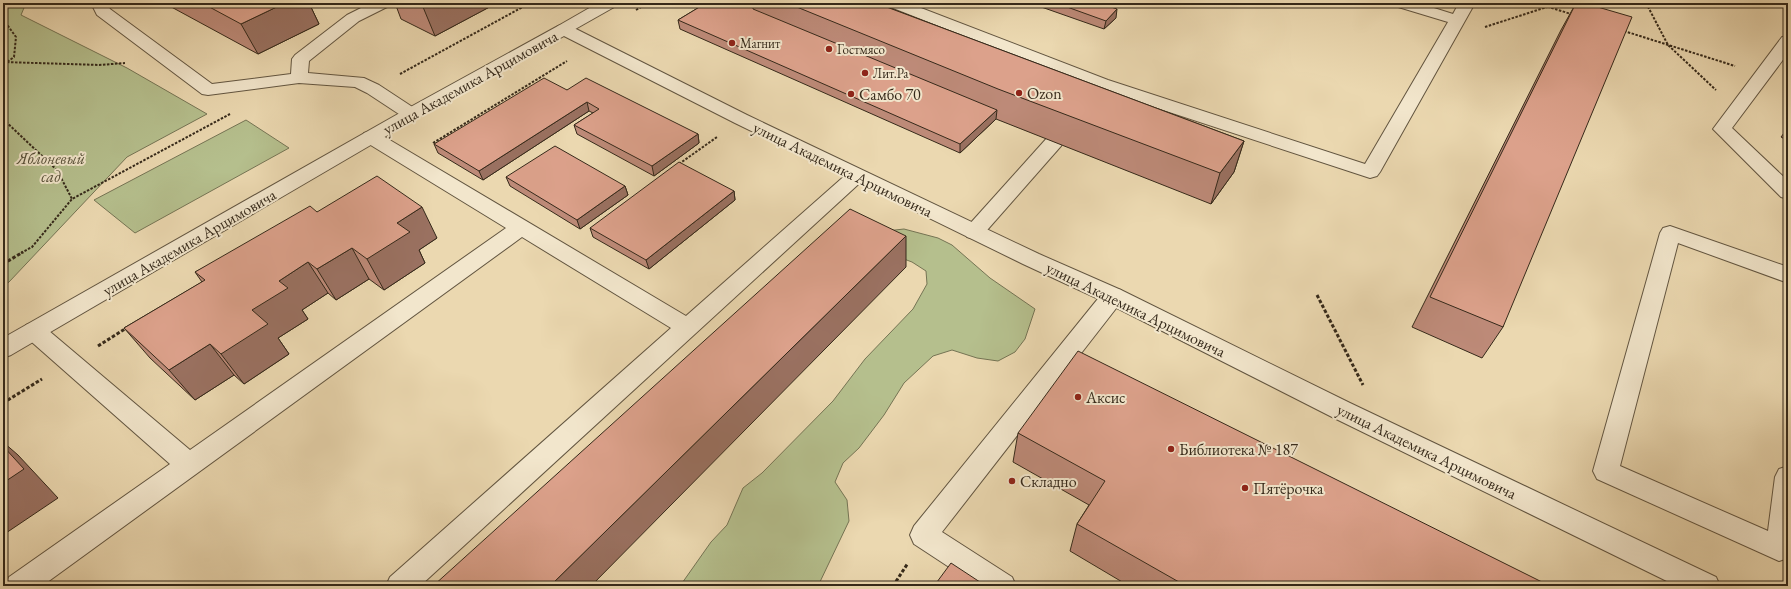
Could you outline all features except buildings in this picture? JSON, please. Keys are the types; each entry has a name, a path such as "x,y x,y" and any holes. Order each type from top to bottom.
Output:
{"street":[{"path":"99,3 103,12 208,90 299,78 358,82 373,89 411,114"},
{"path":"299,78 301,60 354,18 383,3"},
{"path":"564,29 610,3"},
{"path":"894,3 1098,90 1370,172 1467,3"},
{"path":"1401,3 1457,20"},
{"name":"улица Академика Арцимовича","path":"3,349 411,114 564,29 741,120 974,232 1113,296 1387,432 1706,586"},
{"path":"1788,41 1764,75 1722,129 1788,192"},
{"path":"371,137 687,327"},
{"path":"974,232 1054,142"},
{"path":"400,586 856,176"},
{"path":"19,586 522,227"},
{"path":"1788,275 1670,233 1606,471 1779,549 1788,477"},
{"path":"1002,586 924,536 1113,296"},
{"path":"34,331 190,465"}],"path":[{"path":"3,8 16,3"},
{"path":"373,89 530,3"},
{"path":"1536,3 1577,16"},
{"path":"1446,40 1547,6 1587,3"},
{"path":"1646,3 1668,45 1737,109"},
{"path":"3,19 16,37 14,57 8,62"},
{"path":"1622,30 1764,75"},
{"path":"407,158 595,45"},
{"path":"3,63 99,65 165,59"},
{"path":"3,264 32,247 72,199 237,111"},
{"path":"3,119 57,170 72,199"},
{"path":"676,166 741,120"},
{"path":"1317,295 1387,432"},
{"path":"3,403 130,326"}],"green space":[{"name":"Яблоневый сад","path":"3,3 26,3 21,15 127,68 207,114 127,157 9,282 3,286"},
{"path":"246,120 289,148 135,233 94,200"},
{"path":"904,229 938,238 952,245 990,278 1035,309 1025,339 1015,352 998,361 977,358 952,350 933,356 904,383 884,415 859,448 843,463 835,482 847,500 849,521 818,586 680,586 711,542 727,525 743,488 762,473 833,401 865,359 913,309 927,284 926,271 912,262 896,256 886,231"}],"place":[{"name":"Магнит","path":"732,43"},
{"name":"Гостмясо","path":"829,49"},
{"name":"Лит.Ра","path":"865,73"},
{"name":"Ozon","path":"1019,93"},
{"name":"Самбо 70","path":"851,94"},
{"name":"Аксис","path":"1078,397"},
{"name":"Библиотека № 187","path":"1171,449"},
{"name":"Складно","path":"1012,481"},
{"name":"Пятёрочка","path":"1245,488"}]}
